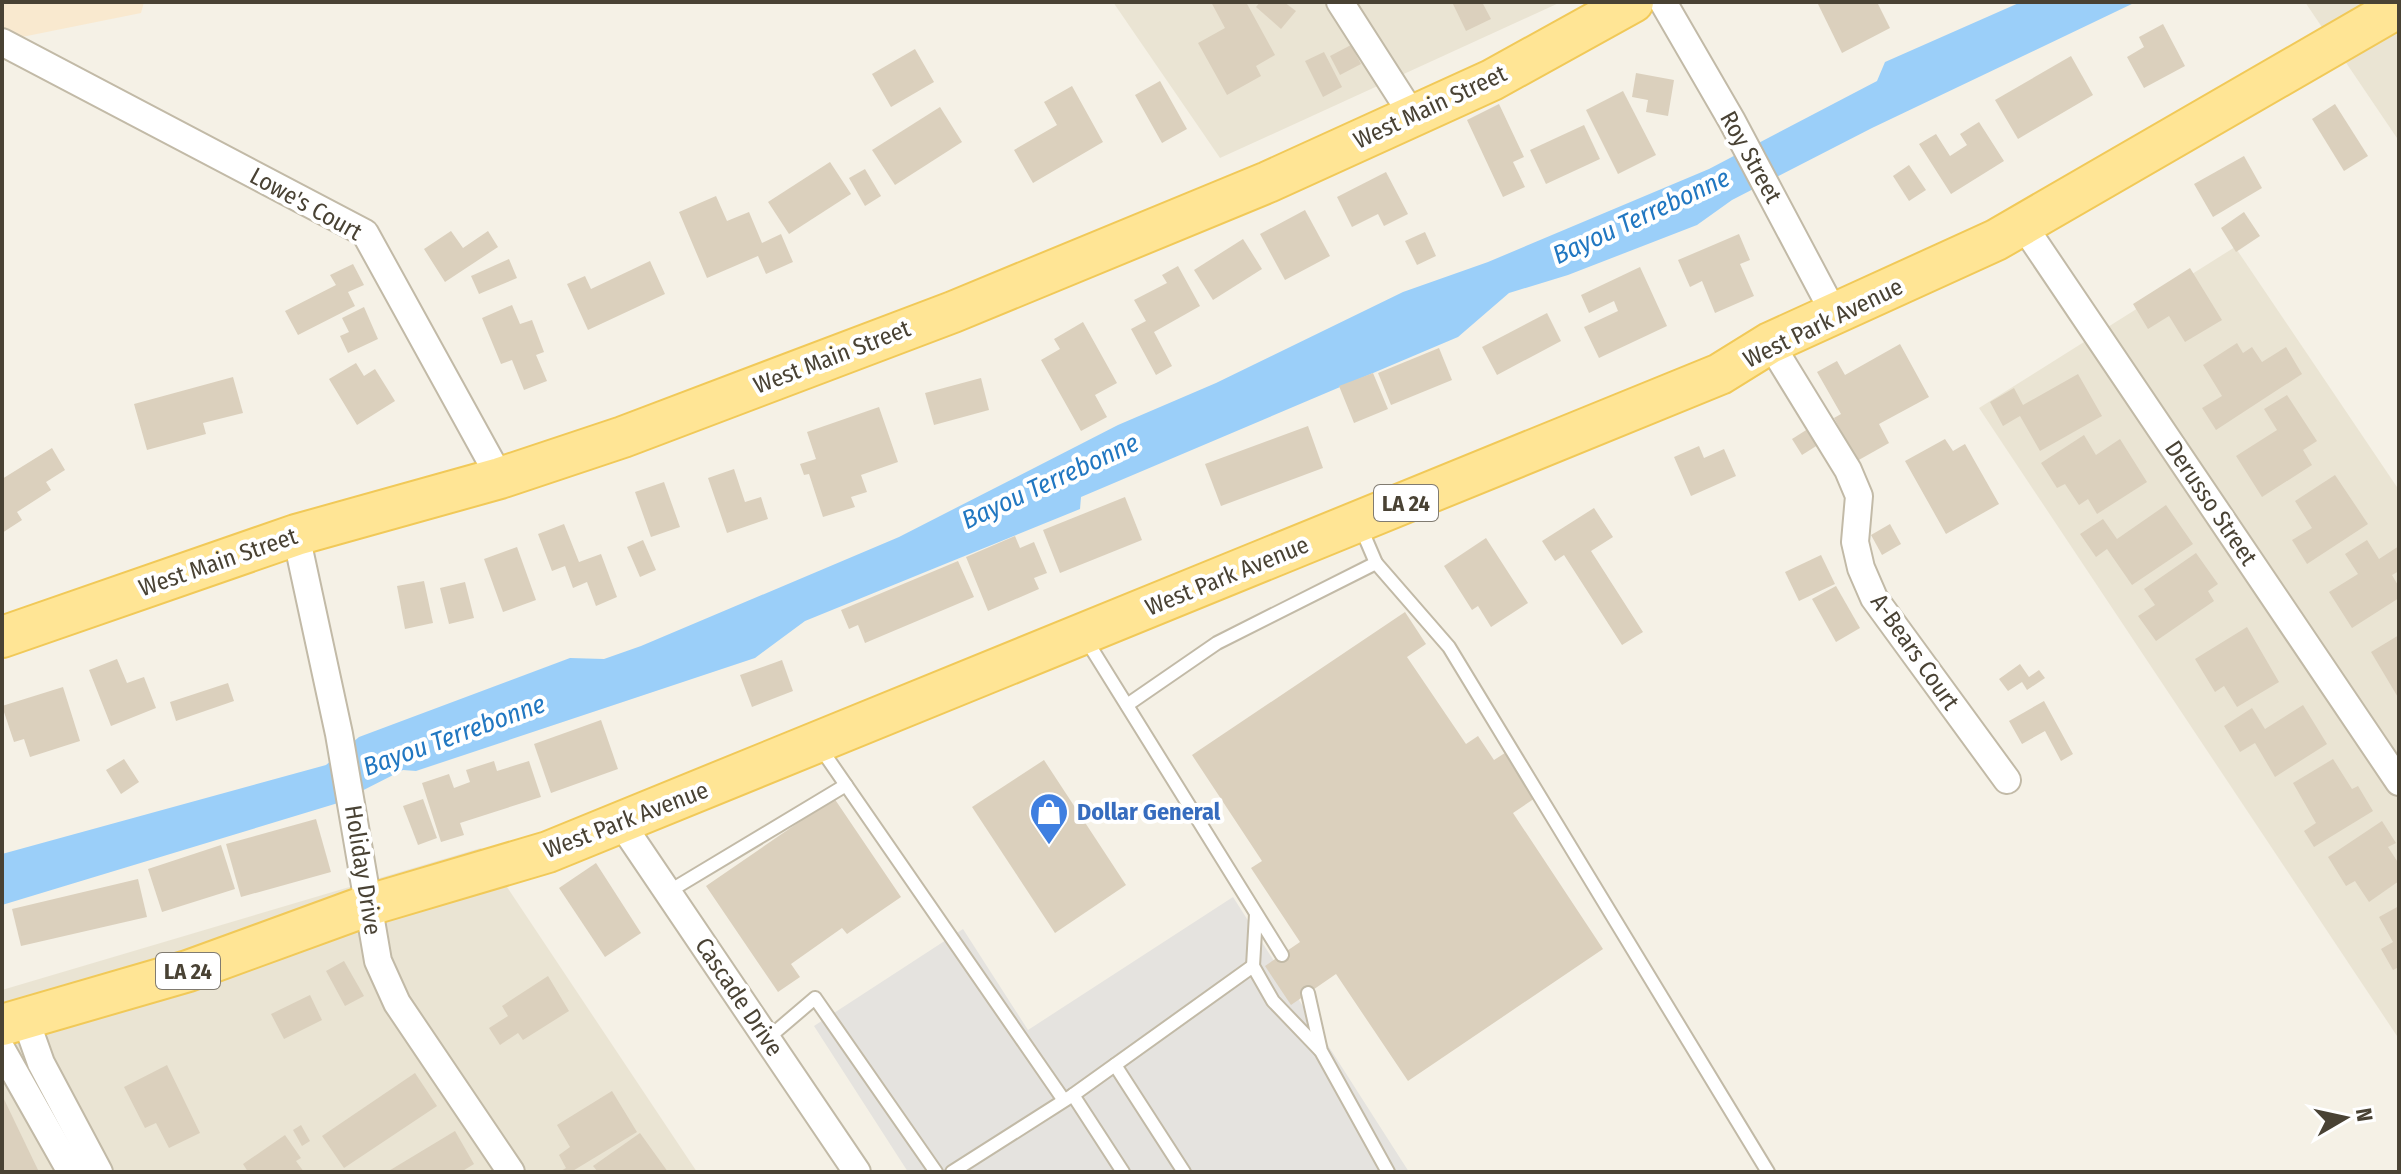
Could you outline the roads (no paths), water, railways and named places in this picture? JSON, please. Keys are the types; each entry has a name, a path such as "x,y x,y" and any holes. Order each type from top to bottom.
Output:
{"main road":[{"name":"West Main Street","path":"2,637 296,535 500,478 623,437 953,312 1268,182 1492,80 1633,2"},
{"name":"West Park Avenue","path":"14,1022 188,971 369,905 548,852 1720,374 1770,343 2023,225 2399,7"}],"street":[{"path":"1340,2 1413,116"},
{"name":"Roy Street","path":"1663,2 1785,217 1835,315"},
{"name":"Lowe's Court","path":"2,42 365,233 500,478"},
{"name":"Derusso Street","path":"2023,225 2399,782"},
{"name":"A-Bears Court","path":"1770,343 1848,470 1859,496 1855,542 1861,568 1874,598 2007,780"},
{"name":"Holiday Drive","path":"296,535 339,734 378,961 397,1003 511,1172"},
{"name":"Cascade Drive","path":"621,823 857,1172"},
{"path":"14,1022 41,1063 99,1172"},
{"path":"2,1050 71,1172"}],"lane":[{"path":"1358,522 1376,563 1449,647 1768,1172"},
{"path":"1127,705 1217,643 1376,563"},
{"path":"1083,635 1282,955"},
{"path":"818,744 1123,1172"},
{"path":"668,892 846,785"},
{"path":"1256,914 1253,966 1273,1001 1321,1051 1388,1172"},
{"path":"952,1172 1115,1065 1253,966"},
{"path":"1308,993 1321,1051"},
{"path":"767,1039 815,998 936,1172"},
{"path":"1115,1065 1184,1172"}],"water":[{"name":"Bayou Terrebonne","path":"2021,2 2136,2 1872,128 1732,200 1697,225 1568,275 1509,293 1458,337 1081,497 1080,509 805,621 755,658 416,771 403,770 338,803 2,905 2,854 326,765 359,737 570,658 604,659 641,646 899,537 1118,425 1216,383 1403,292 1488,262 1709,169 1877,81 1885,62"}],"place":[{"name":"Dollar General","path":"1049,846"}]}
